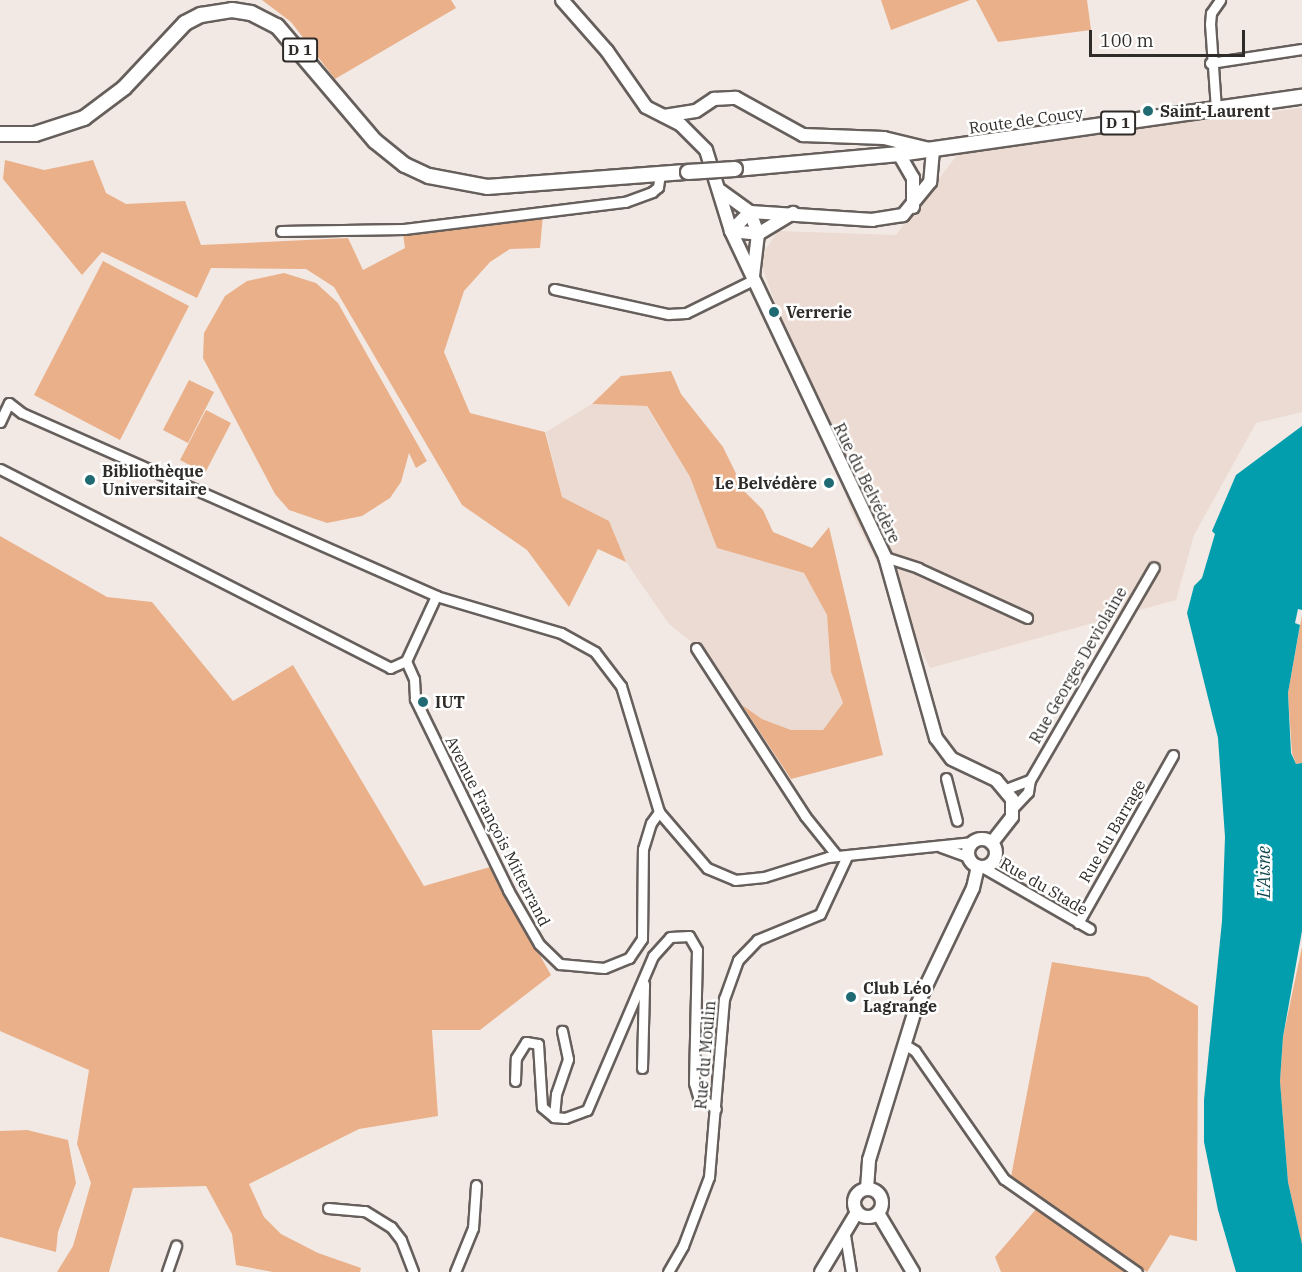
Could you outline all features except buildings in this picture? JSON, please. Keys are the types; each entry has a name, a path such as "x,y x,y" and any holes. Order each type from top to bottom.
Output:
{"main road":[{"path":"562,0 607,51 646,107 693,134 696,111"},
{"name":"D 1","path":"0,134 35,134 84,118 124,88 185,23 212,11 242,10 277,26 375,141 416,171 454,183 487,187 567,182 933,150"},
{"name":"Route de Coucy","path":"933,150 1302,97"},
{"path":"664,116 696,111 714,99 736,98 803,135 884,138 933,150 930,182 913,207 891,219 750,212 731,231"},
{"name":"Rue du Belvédère","path":"693,134 714,169 731,231 753,280 885,557 936,738 952,759 1006,789"},
{"path":"899,154 913,178 913,207"},
{"path":"721,191 750,212 758,234 753,280"},
{"path":"731,231 758,234 793,213"},
{"path":"1006,789 1013,808"},
{"name":"Rue Georges Deviolaine","path":"992,843 1012,817 1013,808"},
{"path":"821,1272 857,1212 855,1198 867,1189 869,1160 916,1007 981,868 996,858 992,843 985,839 973,842 969,857 981,868"},
{"path":"867,1189 876,1192 882,1200 878,1214 913,1272"},
{"path":"857,1212 869,1217 878,1214"}],"street":[{"path":"1216,109 1210,63 1210,13 1220,0"},
{"path":"1210,63 1302,49"},
{"path":"281,231 404,229 625,202 652,192 658,187 660,175"},
{"path":"554,289 668,314 705,306 753,280"},
{"path":"0,422 9,404 22,413 436,596 561,633 596,652 621,686 659,812 707,868 735,880 764,877 837,856 973,842"},
{"path":"0,469 390,668 406,661 436,596"},
{"path":"885,557 918,568 1027,618"},
{"name":"Rue Georges Deviolaine","path":"1013,808 1028,792 1030,780 1154,567"},
{"path":"696,648 805,816 837,856"},
{"name":"Avenue François Mitterrand","path":"406,661 414,679 415,699 508,890 538,944 560,964 604,968 629,958 642,939 643,849 651,823 659,812"},
{"name":"Rue du Barrage","path":"1078,922 1173,755"},
{"path":"946,778 957,821"},
{"path":"1006,789 1030,780"},
{"path":"941,847 969,857"},
{"name":"Rue du Moulin","path":"668,1272 683,1246 710,1177 724,999 738,960 757,940 820,914 847,856"},
{"name":"Rue du Stade","path":"981,868 1090,929"},
{"path":"515,1082 516,1058 526,1042 537,1044 542,1107 554,1117 574,1116 587,1110 653,956 670,937 689,936 696,942 694,1083 698,1096 716,1109"},
{"path":"642,1068 644,978"},
{"path":"554,1117 556,1094 568,1059 562,1031"},
{"path":"904,1044 915,1051 1004,1179 1137,1272"},
{"path":"456,1272 473,1228 476,1185"},
{"path":"328,1208 365,1211 385,1222 401,1240 413,1272"},
{"path":"845,1234 851,1272"},
{"path":"167,1272 176,1246"}],"shaded area":[{"path":"262,0 451,0 456,8 335,79 291,22"},
{"path":"881,0 970,0 891,30"},
{"path":"976,0 1087,0 1091,30 998,42"},
{"path":"1302,108 1302,412 1256,423 1194,535 1176,600 930,668 852,513 759,259 778,231 896,235 961,150"},
{"path":"5,160 44,170 93,160 106,193 126,204 185,201 201,245 348,238 363,270 405,248 403,234 543,215 540,248 510,249 490,262 464,291 444,352 470,413 545,432 562,497 609,521 626,562 598,549 569,607 527,550 462,505 334,287 306,269 211,268 197,298 102,252 82,275 3,179"},
{"path":"103,261 189,306 120,440 34,395"},
{"path":"284,273 316,283 338,303 427,461 416,468 409,453 401,482 390,498 362,516 327,523 289,510 275,494 203,358 204,333 225,296 247,281"},
{"path":"671,371 681,394 723,447 745,492 763,510 773,532 812,548 829,527 883,755 791,779 742,705 762,719 791,730 823,730 843,703 831,672 827,615 804,573 717,548 690,477 647,406 592,404 621,376"},
{"path":"189,380 214,392 188,443 163,430"},
{"path":"592,404 646,406 690,477 717,548 804,573 827,615 831,672 843,704 823,730 791,730 762,719 742,705 709,656 669,624 626,562 609,521 562,497 546,432"},
{"path":"206,410 231,423 205,473 180,460"},
{"path":"0,536 107,597 152,602 233,701 293,665 424,886 490,867 551,975 480,1030 432,1030 438,1116 359,1129 249,1184 264,1217 281,1234 318,1253 361,1268 360,1272 273,1272 236,1265 232,1234 206,1186 133,1188 109,1272 57,1272 73,1246 91,1183 77,1144 89,1070 0,1031"},
{"path":"1302,615 1302,763 1296,764 1292,753 1288,693"},
{"path":"1302,947 1302,1244 1288,1182 1280,1081 1283,1037"},
{"path":"1052,962 1148,977 1198,1006 1197,1241 1170,1235 1147,1272 1010,1182"},
{"path":"27,1130 68,1140 76,1183 58,1232 56,1252 0,1237 0,1131"},
{"path":"1037,1208 1127,1272 1001,1272 995,1257"}],"water":[{"name":"L'Aisne","path":"1302,426 1302,610 1298,609 1295,623 1300,625 1288,693 1291,753 1296,764 1302,763 1302,931 1283,1037 1280,1081 1288,1182 1302,1244 1302,1272 1236,1272 1218,1210 1204,1142 1204,1100 1222,921 1225,837 1218,738 1187,613 1194,586 1202,578 1215,534 1212,531 1236,475"}],"place":[{"name":"Saint-Laurent","path":"1148,111"},
{"name":"Verrerie","path":"774,312"},
{"name":"Bibliothèque Universitaire","path":"90,480"},
{"name":"Le Belvédère","path":"829,483"},
{"name":"IUT","path":"423,702"},
{"name":"Club Léo Lagrange","path":"851,997"}]}
